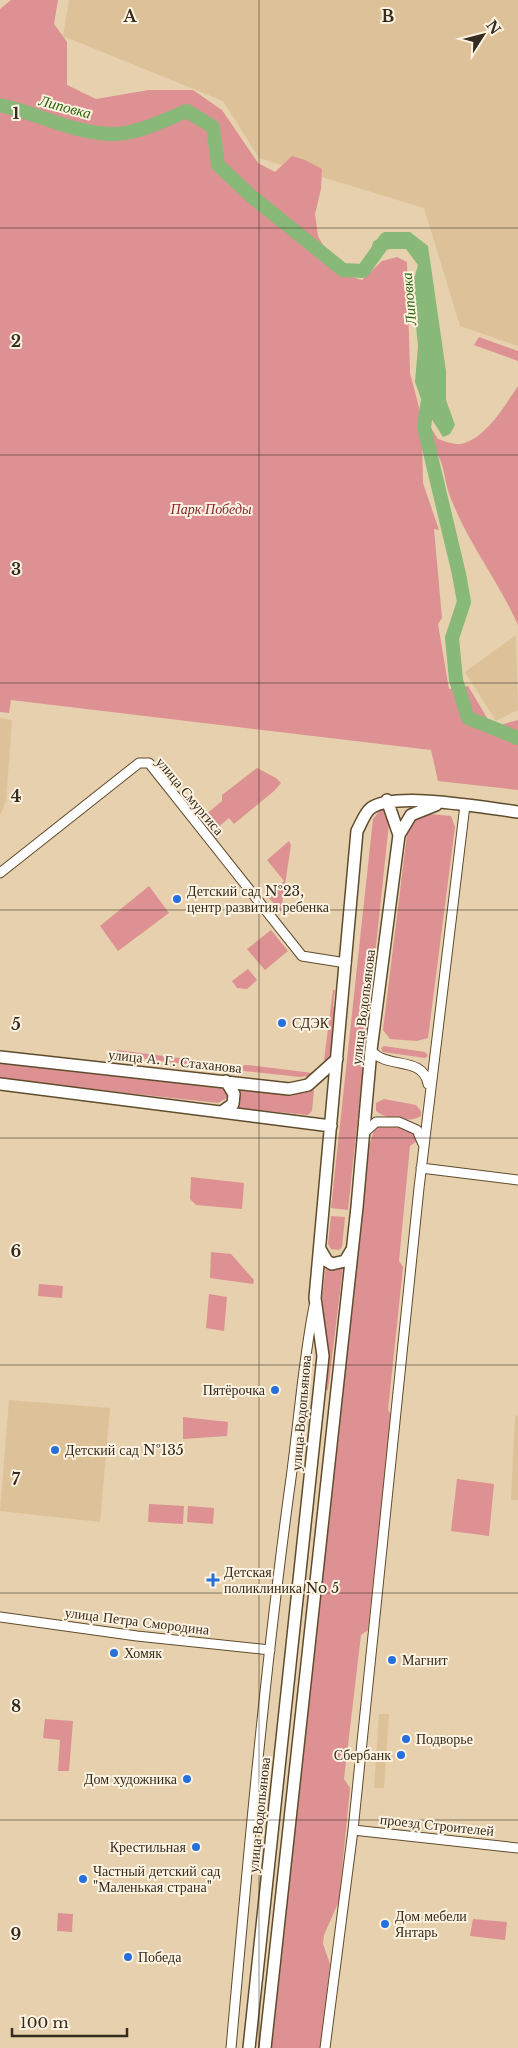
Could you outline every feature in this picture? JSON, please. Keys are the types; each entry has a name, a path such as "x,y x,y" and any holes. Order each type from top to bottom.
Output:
{"main road":[{"path":"388,800 440,803 518,812"},
{"name":"улица Водопьянова","path":"248,2048 323,1356 315,1298 357,831 370,808 388,800 399,835"},
{"name":"улица Водопьянова","path":"265,2048 372,1050 399,835 411,815 440,803"},
{"name":"улица А. Г. Стаханова","path":"0,1057 289,1089 308,1086 337,1059"},
{"path":"223,1111 234,1104 234,1094 226,1082"},
{"path":"0,1084 331,1126"},
{"path":"320,1248 327,1261 332,1264 345,1261 352,1249"}],"street":[{"name":"улица Смургиса","path":"0,873 139,762 149,763 302,956 346,963"},
{"path":"326,2048 353,1830 421,1168 464,806"},
{"path":"372,1050 374,1054 387,1060 418,1067 426,1075 430,1091"},
{"path":"364,1133 376,1122 399,1122 417,1130 424,1144"},
{"path":"421,1168 518,1180"},
{"path":"231,2048 276,1591 298,1422 305,1350 315,1298"},
{"name":"улица Петра Смородина","path":"0,1617 137,1636 270,1650"},
{"name":"проезд Строителей","path":"353,1830 518,1848"}],"shaded area":[{"path":"69,0 518,0 518,346 460,326 424,208 259,158 223,101 63,36"},
{"path":"388,232 410,232 428,246 446,371 446,400 455,425 450,434 443,437 424,407 415,382 418,346 412,286 418,265 406,249 390,249 370,255 373,242"},
{"path":"516,635 518,710 496,721 465,672"},
{"path":"0,718 12,720 6,801 0,815"},
{"name":"Детский сад №135","path":"9,1400 110,1408 100,1522 0,1511"},
{"path":"518,1415 518,1500 511,1500 515,1417"},
{"path":"379,1714 389,1714 384,1788 374,1788"}],"green space":[{"name":"Парк Победы","path":"11,0 58,0 54,24 67,42 67,85 96,99 149,90 193,90 222,110 258,163 275,172 292,156 322,169 321,189 315,214 318,236 338,273 362,280 382,261 397,257 407,262 410,373 420,411 438,439 461,444 479,436 494,420 518,386 518,625 457,513 436,452 422,440 423,483 439,530 434,529 442,618 438,624 449,689 468,686 489,721 500,725 518,720 518,790 438,781 431,750 11,700 9,713 0,712 0,9"},
{"path":"479,337 518,351 518,361 474,345"},
{"path":"257,768 276,778 281,783 234,824 229,818 216,829 219,838 215,840 195,815 198,813 204,816 222,801 222,795"},
{"path":"381,809 387,810 390,814 348,1210 331,1208 373,819"},
{"path":"430,814 451,816 455,827 428,1038 417,1041 390,1039 383,1030 408,826 417,816"},
{"path":"289,841 291,845 281,911 267,896 284,881 267,860"},
{"path":"149,886 169,913 118,951 100,926"},
{"path":"271,930 288,951 265,970 247,949"},
{"path":"248,969 257,980 247,989 237,988 232,981"},
{"path":"333,990 335,990 333,1006 336,1010 331,1054 328,1061 324,1060"},
{"path":"384,1046 425,1052 428,1056 425,1058 383,1052 381,1048"},
{"path":"117,1050 227,1064 229,1068 227,1070 118,1055"},
{"path":"0,1061 223,1085 227,1089 228,1097 218,1103 0,1079"},
{"path":"244,1065 313,1073 300,1077 244,1071 242,1068"},
{"path":"239,1088 293,1093 314,1090 312,1111 308,1115 237,1108"},
{"path":"384,1099 416,1105 421,1111 421,1116 405,1120 380,1114 376,1111 376,1103"},
{"path":"381,1125 411,1129 417,1134 417,1141 410,1146 399,1261 403,1267 388,1410 391,1415 368,1630 361,1635 344,1779 350,1788 339,1901 324,1935 323,1944 330,1964 321,2048 271,2048 369,1145 375,1128"},
{"path":"191,1177 244,1183 242,1209 196,1205 190,1199"},
{"path":"331,1216 345,1217 342,1247 339,1250 331,1249 328,1244"},
{"path":"211,1252 231,1254 254,1280 253,1284 210,1278"},
{"path":"326,1265 334,1270 343,1267 328,1390 325,1389 328,1348 322,1297"},
{"path":"39,1284 63,1286 62,1298 38,1296"},
{"path":"209,1294 227,1297 224,1331 206,1328"},
{"path":"183,1417 228,1422 227,1436 183,1439"},
{"path":"457,1479 494,1484 489,1536 451,1531"},
{"path":"149,1504 184,1506 183,1524 148,1522"},
{"path":"188,1506 214,1508 213,1524 187,1522"},
{"path":"45,1719 73,1721 69,1771 58,1771 60,1740 43,1738"},
{"path":"58,1913 73,1914 72,1932 57,1931"},
{"path":"473,1919 507,1922 505,1940 470,1936"}],"waterway":[{"name":"Липовка","path":"0,105 82,130 111,134 140,130 187,111 213,127 218,165 250,195 343,270 363,271 386,239"},
{"name":"Липовка","path":"429,393 424,427 464,602 452,638 456,680 468,718 518,738"}],"place":[{"name":"Детский сад №23, центр развития ребенка","path":"177,899"},
{"name":"СДЭК","path":"282,1023"},
{"name":"Пятёрочка","path":"275,1390"},
{"name":"Детский сад №135","path":"55,1450"},
{"name":"Детская поликлиника No 5","path":"213,1580"},
{"name":"Хомяк","path":"114,1653"},
{"name":"Магнит","path":"392,1660"},
{"name":"Подворье","path":"406,1739"},
{"name":"Сбербанк","path":"401,1755"},
{"name":"Дом художника","path":"187,1779"},
{"name":"Крестильная","path":"196,1847"},
{"name":"Частный детский сад \"Маленькая страна\"","path":"83,1879"},
{"name":"Дом мебели Янтарь","path":"385,1924"},
{"name":"Победа","path":"128,1957"}]}
